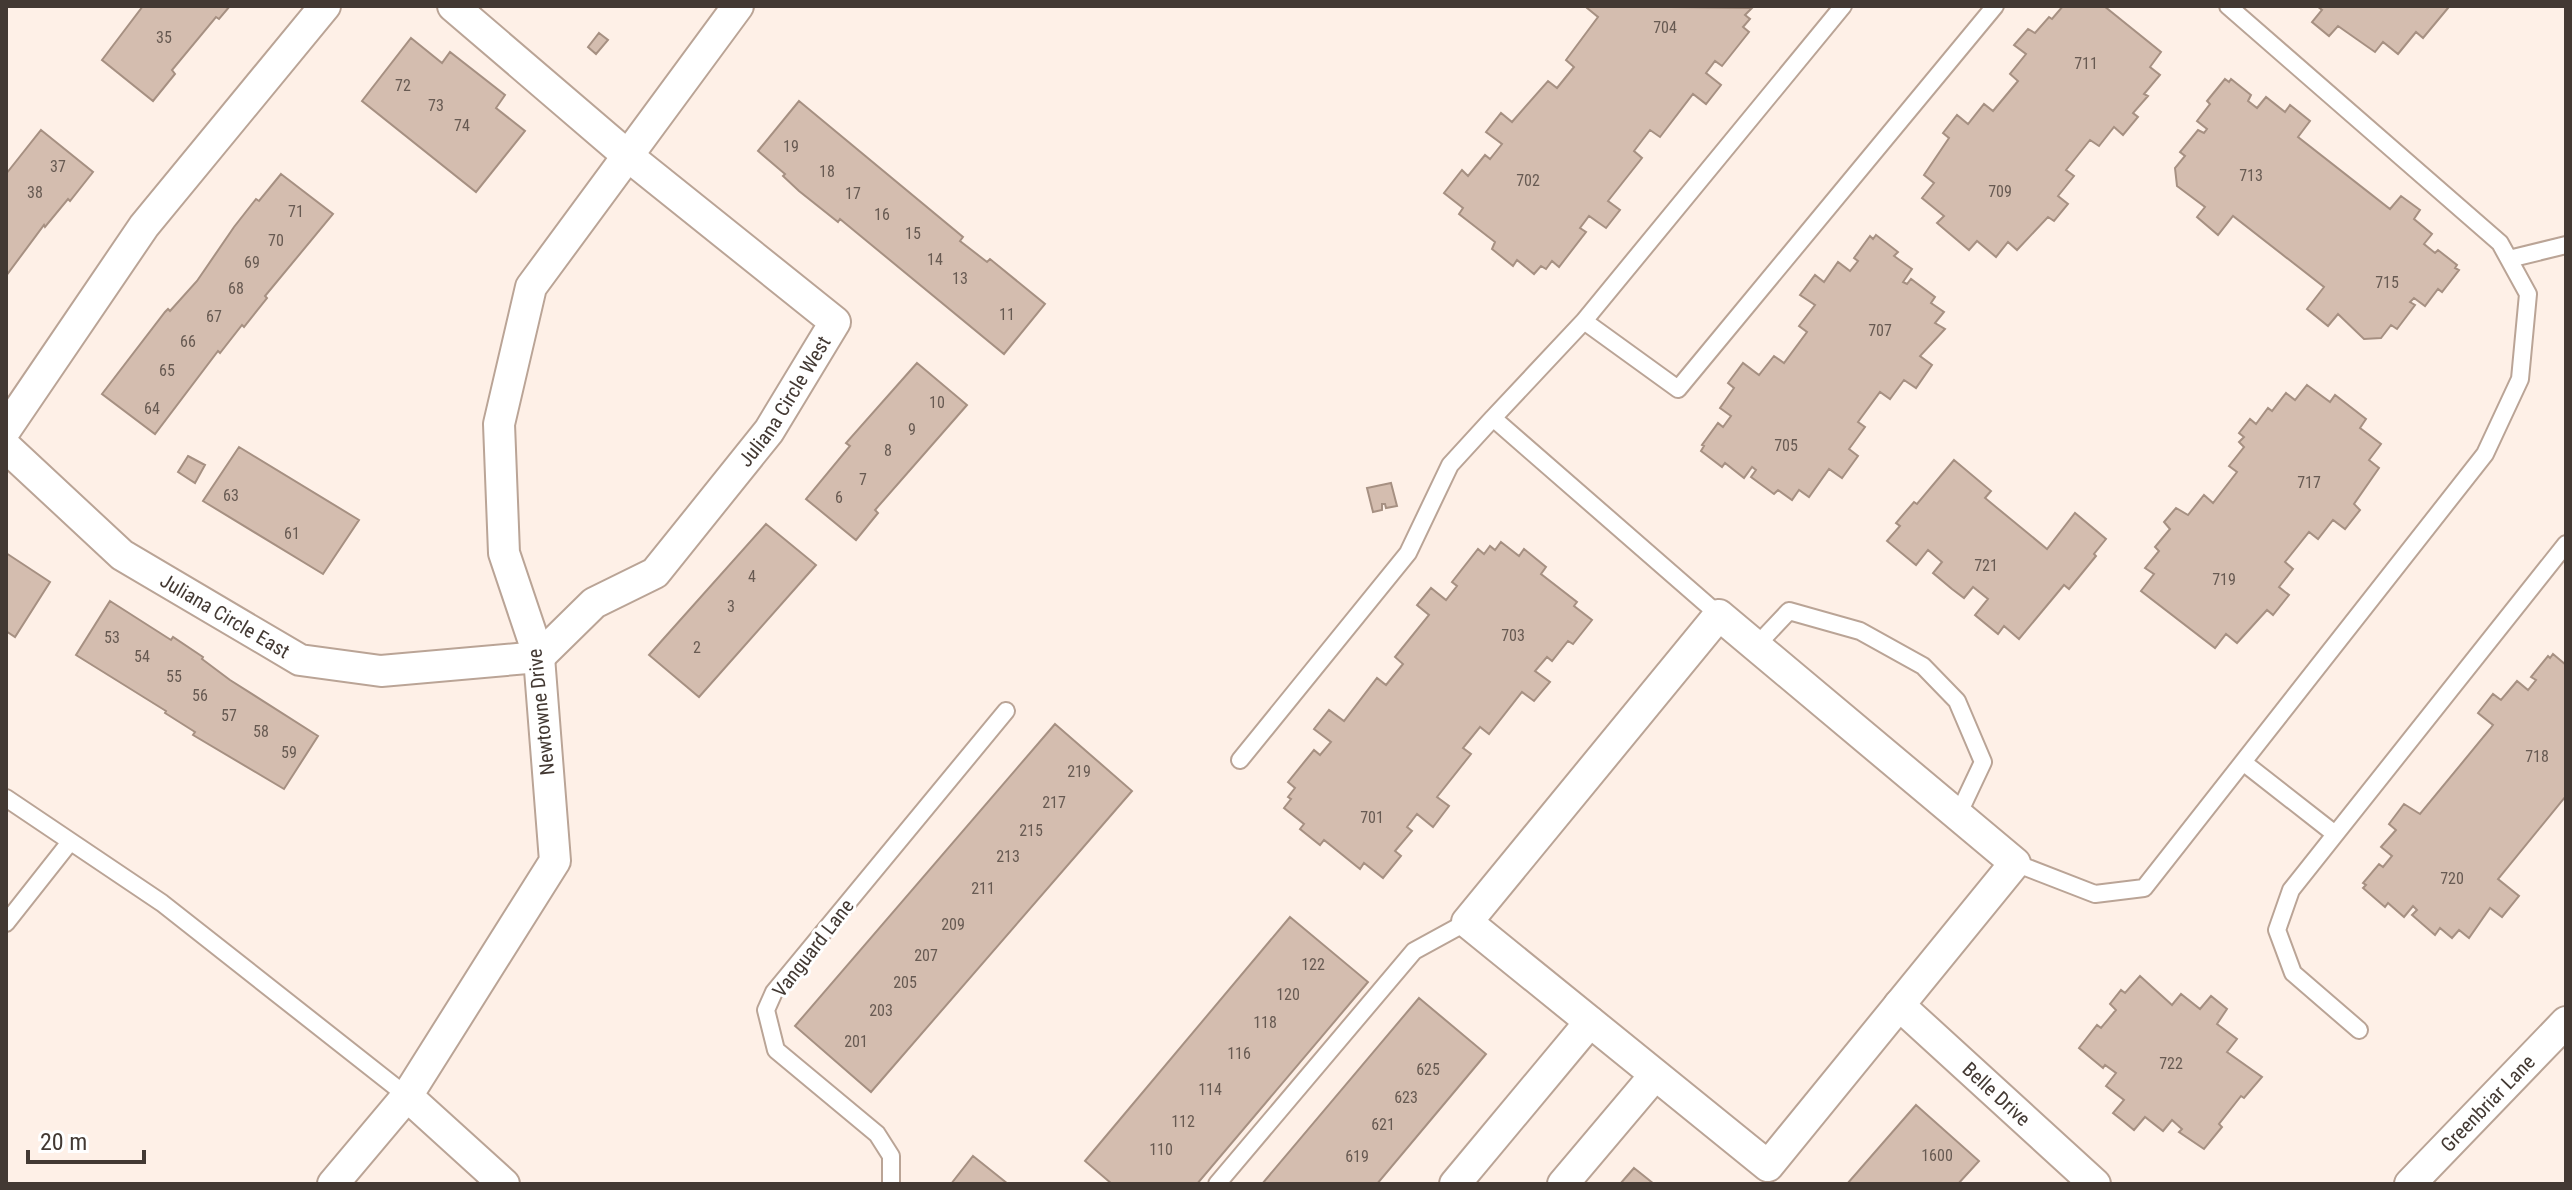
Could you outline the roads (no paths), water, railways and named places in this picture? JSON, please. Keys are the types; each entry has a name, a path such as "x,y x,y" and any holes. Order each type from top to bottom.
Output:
{"street":[{"path":"6,429 144,226 325,6"},
{"path":"453,6 628,156"},
{"name":"Newtowne Drive","path":"333,1184 407,1096 555,861 539,657 504,553 499,424 531,287 738,6"},
{"name":"Juliana Circle West","path":"539,657 594,603 655,573 769,431 835,322 628,156"},
{"name":"Juliana Circle East","path":"6,447 122,555 300,660 381,671 539,657"},
{"path":"1719,615 1756,646 2015,863 1766,1175 1655,1075 1467,922 1719,615"},
{"name":"Belle Drive","path":"1899,1005 2095,1184"},
{"path":"1455,1184 1590,1022"},
{"name":"Greenbriar Lane","path":"2410,1184 2566,1022"},
{"path":"1563,1184 1655,1075"},
{"path":"407,1096 504,1184"}],"lane":[{"path":"1240,760 1408,553 1450,465 1584,321 1843,6"},
{"path":"1584,321 1678,389 1995,6"},
{"path":"2015,863 2095,894 2144,888 2485,454 2520,379 2528,294 2500,243 2228,6"},
{"path":"2509,259 2566,245"},
{"path":"1493,418 1719,615"},
{"path":"2359,1030 2293,973 2277,930 2291,890 2566,544"},
{"path":"1756,646 1789,611 1860,631 1923,666 1957,701 1983,762 1958,815"},
{"name":"Vanguard Lane","path":"891,1184 891,1156 877,1134 776,1050 766,1010 774,992 1006,711"},
{"path":"2243,762 2335,834"},
{"path":"6,798 162,903 407,1096"},
{"path":"6,923 70,842"},
{"path":"1217,1184 1414,951 1467,922"}]}
